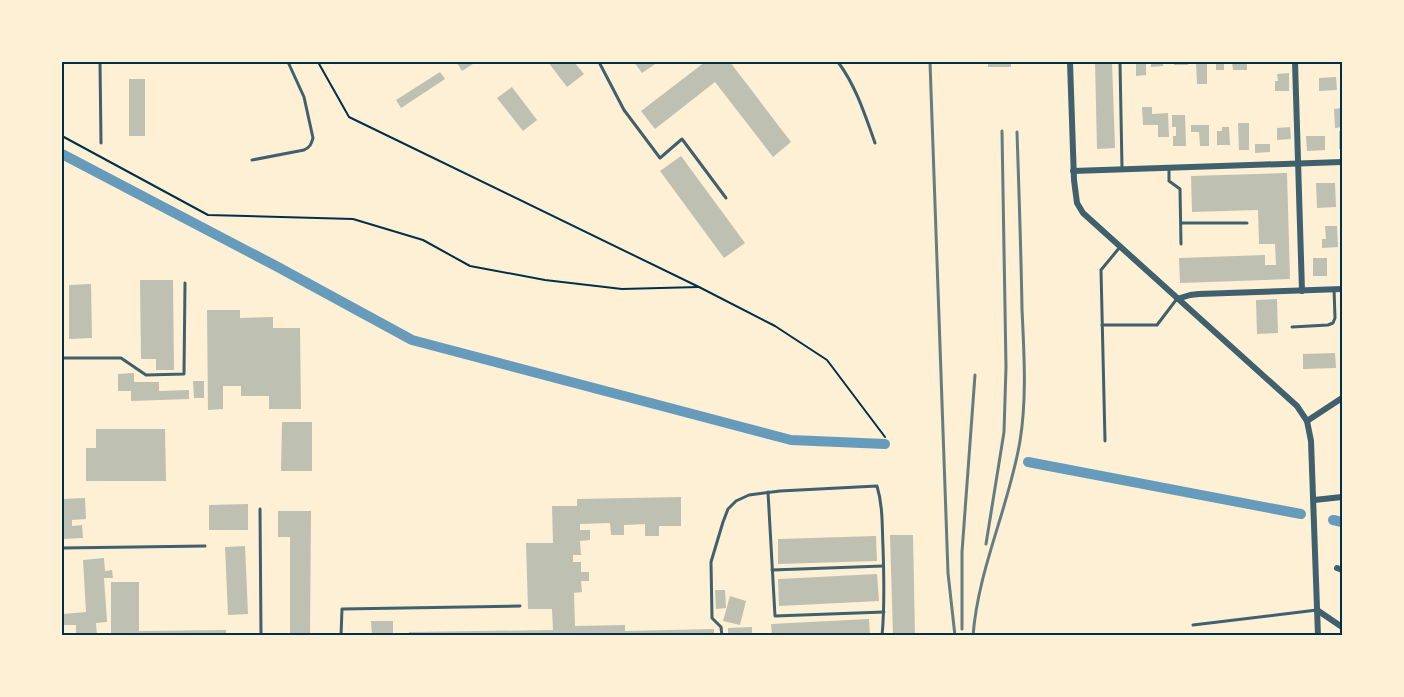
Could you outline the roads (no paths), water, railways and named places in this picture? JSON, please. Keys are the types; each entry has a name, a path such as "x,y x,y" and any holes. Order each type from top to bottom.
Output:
{"street":[{"path":"1070,62 1073,171 1077,203 1083,213 1297,406 1307,422 1311,441 1318,636"},
{"path":"1295,62 1302,291"},
{"path":"1073,171 1342,162"},
{"path":"1177,299 1199,294 1342,289"},
{"path":"1307,422 1342,398"},
{"path":"1314,500 1342,497"},
{"path":"1317,610 1342,627"}],"lane":[{"path":"100,62 101,143"},
{"path":"252,160 304,150 312,143 313,138 303,97 288,62"},
{"path":"599,62 624,111 660,158 682,139 726,198"},
{"path":"838,62 844,69 861,103 875,143"},
{"path":"1120,62 1122,169"},
{"path":"1168,167 1169,181 1180,189 1181,244"},
{"path":"1181,223 1247,223"},
{"path":"1104,441 1101,270 1120,246"},
{"path":"62,358 121,358 146,375 184,374 185,283"},
{"path":"1292,327 1333,323 1335,318 1334,289"},
{"path":"1102,325 1157,325 1177,299"},
{"path":"722,636 721,627 711,618 711,562 728,509 736,501 749,495 768,492 877,486 881,499 884,612 882,636"},
{"path":"768,492 775,616 884,612"},
{"path":"260,508 261,636"},
{"path":"62,548 205,546"},
{"path":"772,570 883,566"},
{"path":"341,636 342,609 520,606"},
{"path":"1193,625 1317,610"}],"waterway":[{"path":"62,154 412,340 791,440 885,444"},
{"path":"1028,462 1301,514"},
{"path":"1333,520 1342,522"}],"railway":[{"path":"930,62 948,573 955,636"},
{"path":"986,544 1004,432 1006,367 1002,131"},
{"path":"973,636 981,587 1009,490 1022,425 1024,359 1017,132"},
{"path":"962,629 962,552 975,375"}]}
